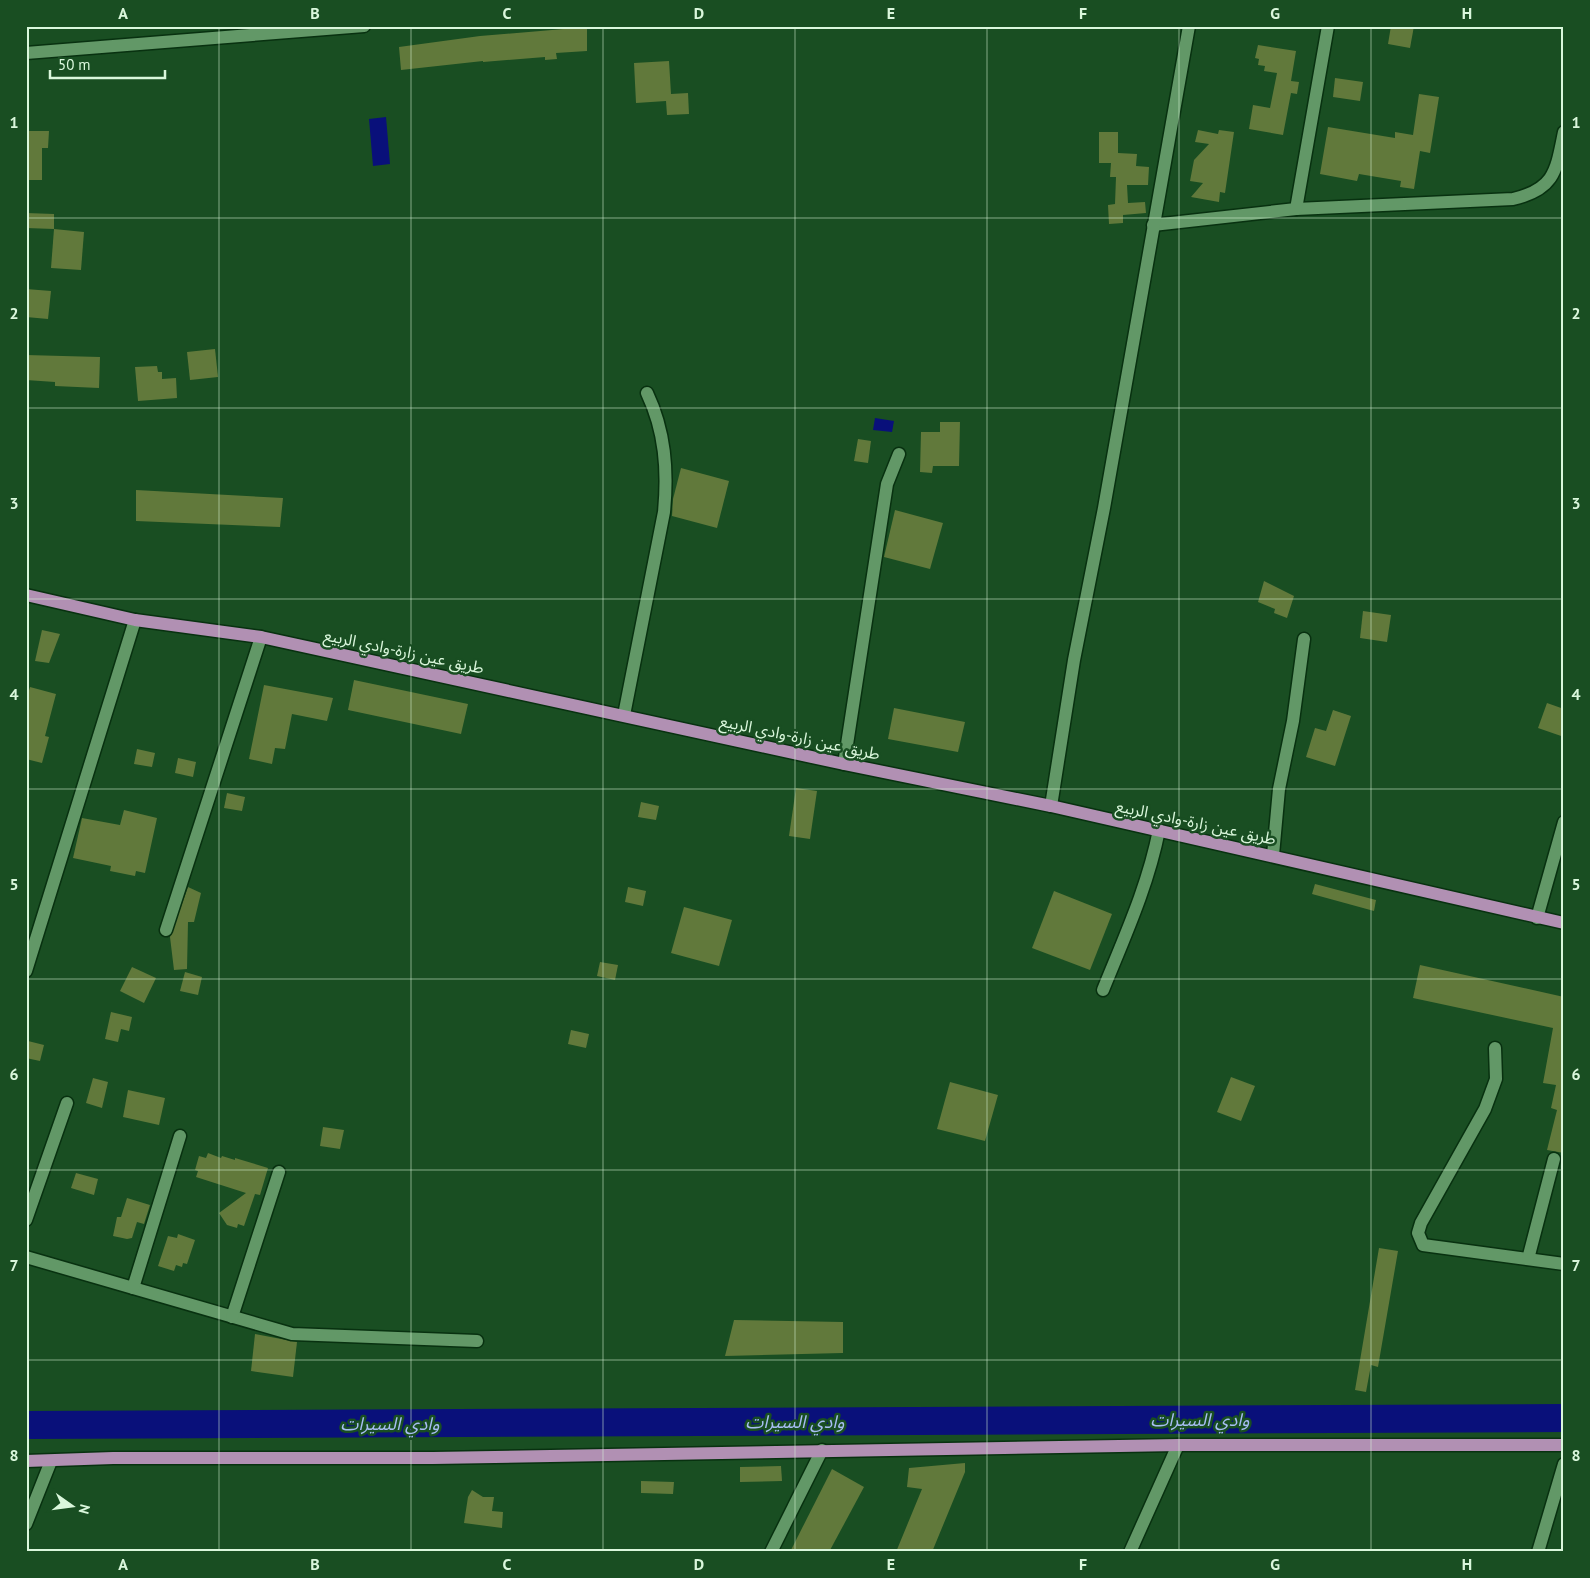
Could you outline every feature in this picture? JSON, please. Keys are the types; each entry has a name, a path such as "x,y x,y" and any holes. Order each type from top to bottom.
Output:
{"main road":[{"name":"طريق عين زارة-وادي الربيع","path":"26,595 135,620 261,637 844,764 1051,806 1273,855 1564,923"},
{"path":"26,1461 113,1458 442,1458 1178,1445 1564,1445"}],"street":[{"path":"26,53 364,26"},
{"path":"1051,806 1074,660 1104,508 1189,26"},
{"path":"1296,209 1328,26"},
{"path":"1153,225 1296,209 1513,199 1532,194 1548,183 1558,162 1564,132"},
{"path":"624,715 664,512 667,479 664,448 656,412 647,394"},
{"path":"844,764 887,484 899,454"},
{"path":"26,971 135,620"},
{"path":"166,930 261,637"},
{"path":"1273,855 1279,790 1293,721 1304,639"},
{"path":"1537,918 1564,822"},
{"path":"1102,990 1143,891 1159,830"},
{"path":"1495,1048 1496,1079 1485,1109 1421,1223 1418,1233 1423,1245 1564,1264"},
{"path":"26,1220 67,1103"},
{"path":"133,1288 180,1136"},
{"path":"1528,1259 1554,1160"},
{"path":"232,1317 279,1172"},
{"path":"26,1258 292,1334 477,1341"},
{"path":"1130,1552 1178,1445"},
{"path":"771,1552 822,1450"},
{"path":"26,1524 51,1461"},
{"path":"1538,1552 1564,1464"}],"shaded area":[{"path":"386,117 390,164 373,166 369,119"},
{"path":"875,418 894,421 892,432 873,430"}],"building":[{"path":"1391,26 1414,26 1410,48 1388,44"},
{"path":"587,27 587,51 556,53 557,59 545,60 545,57 483,61 401,70 399,47 480,36"},
{"path":"1258,45 1296,51 1291,81 1299,82 1297,94 1291,93 1283,135 1249,129 1253,105 1270,108 1277,73 1264,71 1265,66 1258,65 1259,59 1255,58"},
{"path":"669,61 671,94 688,93 689,114 667,115 666,101 636,103 634,63"},
{"path":"1335,78 1363,82 1360,101 1333,97"},
{"path":"1419,94 1439,97 1430,153 1420,151 1414,189 1400,187 1401,181 1359,174 1357,181 1320,174 1328,127 1395,138 1395,132 1413,135"},
{"path":"1198,130 1218,134 1219,130 1234,132 1225,193 1220,192 1219,202 1191,197 1203,183 1190,181 1194,160 1209,144 1195,142"},
{"path":"26,131 49,131 48,148 42,148 42,180 26,180"},
{"path":"1099,132 1118,132 1118,153 1137,154 1136,166 1149,167 1148,185 1127,185 1128,203 1145,202 1146,213 1123,215 1123,223 1109,224 1108,205 1115,204 1116,177 1110,177 1111,163 1099,163"},
{"path":"26,213 54,214 54,229 26,228"},
{"path":"54,229 84,232 81,270 51,268"},
{"path":"26,289 51,291 48,319 26,317"},
{"path":"215,349 218,377 190,380 187,352"},
{"path":"26,355 100,357 99,388 55,386 55,382 26,380"},
{"path":"157,366 158,372 162,372 162,379 176,378 177,398 138,401 135,367"},
{"path":"940,422 960,422 959,466 933,466 932,473 920,472 921,432 940,432"},
{"path":"858,439 871,441 868,463 854,461"},
{"path":"681,468 729,481 717,528 672,516 673,499"},
{"path":"136,490 283,498 280,527 136,521"},
{"path":"895,510 943,523 930,569 884,557"},
{"path":"1264,581 1294,596 1287,618 1274,613 1275,609 1258,602"},
{"path":"1363,611 1391,615 1387,642 1360,638"},
{"path":"42,630 60,634 49,663 35,661"},
{"path":"354,680 468,704 461,734 348,710"},
{"path":"264,685 333,698 327,721 292,714 285,749 275,748 272,764 249,759"},
{"path":"30,687 56,694 45,736 49,737 42,763 26,759 26,701"},
{"path":"1547,703 1564,709 1564,737 1538,728"},
{"path":"894,708 965,722 958,752 888,739"},
{"path":"1333,710 1351,716 1335,766 1306,757 1315,728 1326,731"},
{"path":"137,749 155,753 152,767 134,764"},
{"path":"178,758 196,762 193,777 175,773"},
{"path":"796,788 817,791 810,839 789,836"},
{"path":"227,793 245,797 242,811 224,808"},
{"path":"641,802 659,806 656,820 638,817"},
{"path":"124,810 157,818 145,873 136,871 135,876 110,871 111,866 73,858 82,818 120,825"},
{"path":"1315,884 1376,900 1374,911 1312,894"},
{"path":"188,887 201,893 194,922 188,922 187,969 174,970 170,937"},
{"path":"628,887 646,891 643,906 625,902"},
{"path":"1054,891 1112,914 1090,970 1032,948"},
{"path":"684,907 732,920 719,966 671,953"},
{"path":"600,962 618,965 615,980 597,976"},
{"path":"1420,965 1564,997 1564,1153 1547,1150 1557,1110 1551,1108 1556,1085 1543,1083 1553,1028 1413,998"},
{"path":"132,967 156,978 144,1003 120,991"},
{"path":"185,972 202,977 198,995 180,991"},
{"path":"111,1012 132,1017 129,1031 121,1029 118,1042 105,1039"},
{"path":"571,1030 589,1034 586,1048 568,1044"},
{"path":"28,1041 44,1045 40,1061 26,1058"},
{"path":"1231,1077 1255,1086 1241,1121 1217,1112"},
{"path":"93,1078 108,1082 102,1108 86,1103"},
{"path":"950,1082 998,1095 985,1141 937,1129"},
{"path":"128,1090 165,1098 159,1125 123,1117"},
{"path":"323,1127 344,1130 340,1149 320,1146"},
{"path":"208,1153 221,1158 222,1156 235,1160 235,1158 268,1168 260,1195 255,1194 244,1226 238,1224 237,1228 227,1225 219,1213 246,1193 196,1177 198,1171 195,1170 199,1156 206,1158"},
{"path":"76,1173 98,1179 94,1195 71,1188"},
{"path":"127,1198 150,1205 144,1224 137,1222 132,1238 127,1239 113,1236 117,1217 121,1217"},
{"path":"178,1234 195,1240 187,1264 183,1263 182,1267 176,1265 174,1271 158,1266 168,1236 177,1238"},
{"path":"1379,1248 1398,1251 1378,1367 1371,1365 1366,1392 1355,1390"},
{"path":"734,1320 843,1322 843,1353 725,1356"},
{"path":"255,1334 297,1342 293,1377 251,1371"},
{"path":"965,1463 965,1472 932,1552 896,1552 922,1489 907,1487 909,1468"},
{"path":"781,1466 782,1481 740,1482 740,1467"},
{"path":"832,1469 864,1487 829,1552 790,1552"},
{"path":"641,1481 674,1482 673,1494 641,1493"},
{"path":"472,1490 483,1497 494,1497 492,1511 503,1512 502,1528 464,1523 468,1497"}],"waterway":[{"name":"وادي السيرات","path":"26,1425 1564,1418"}]}
